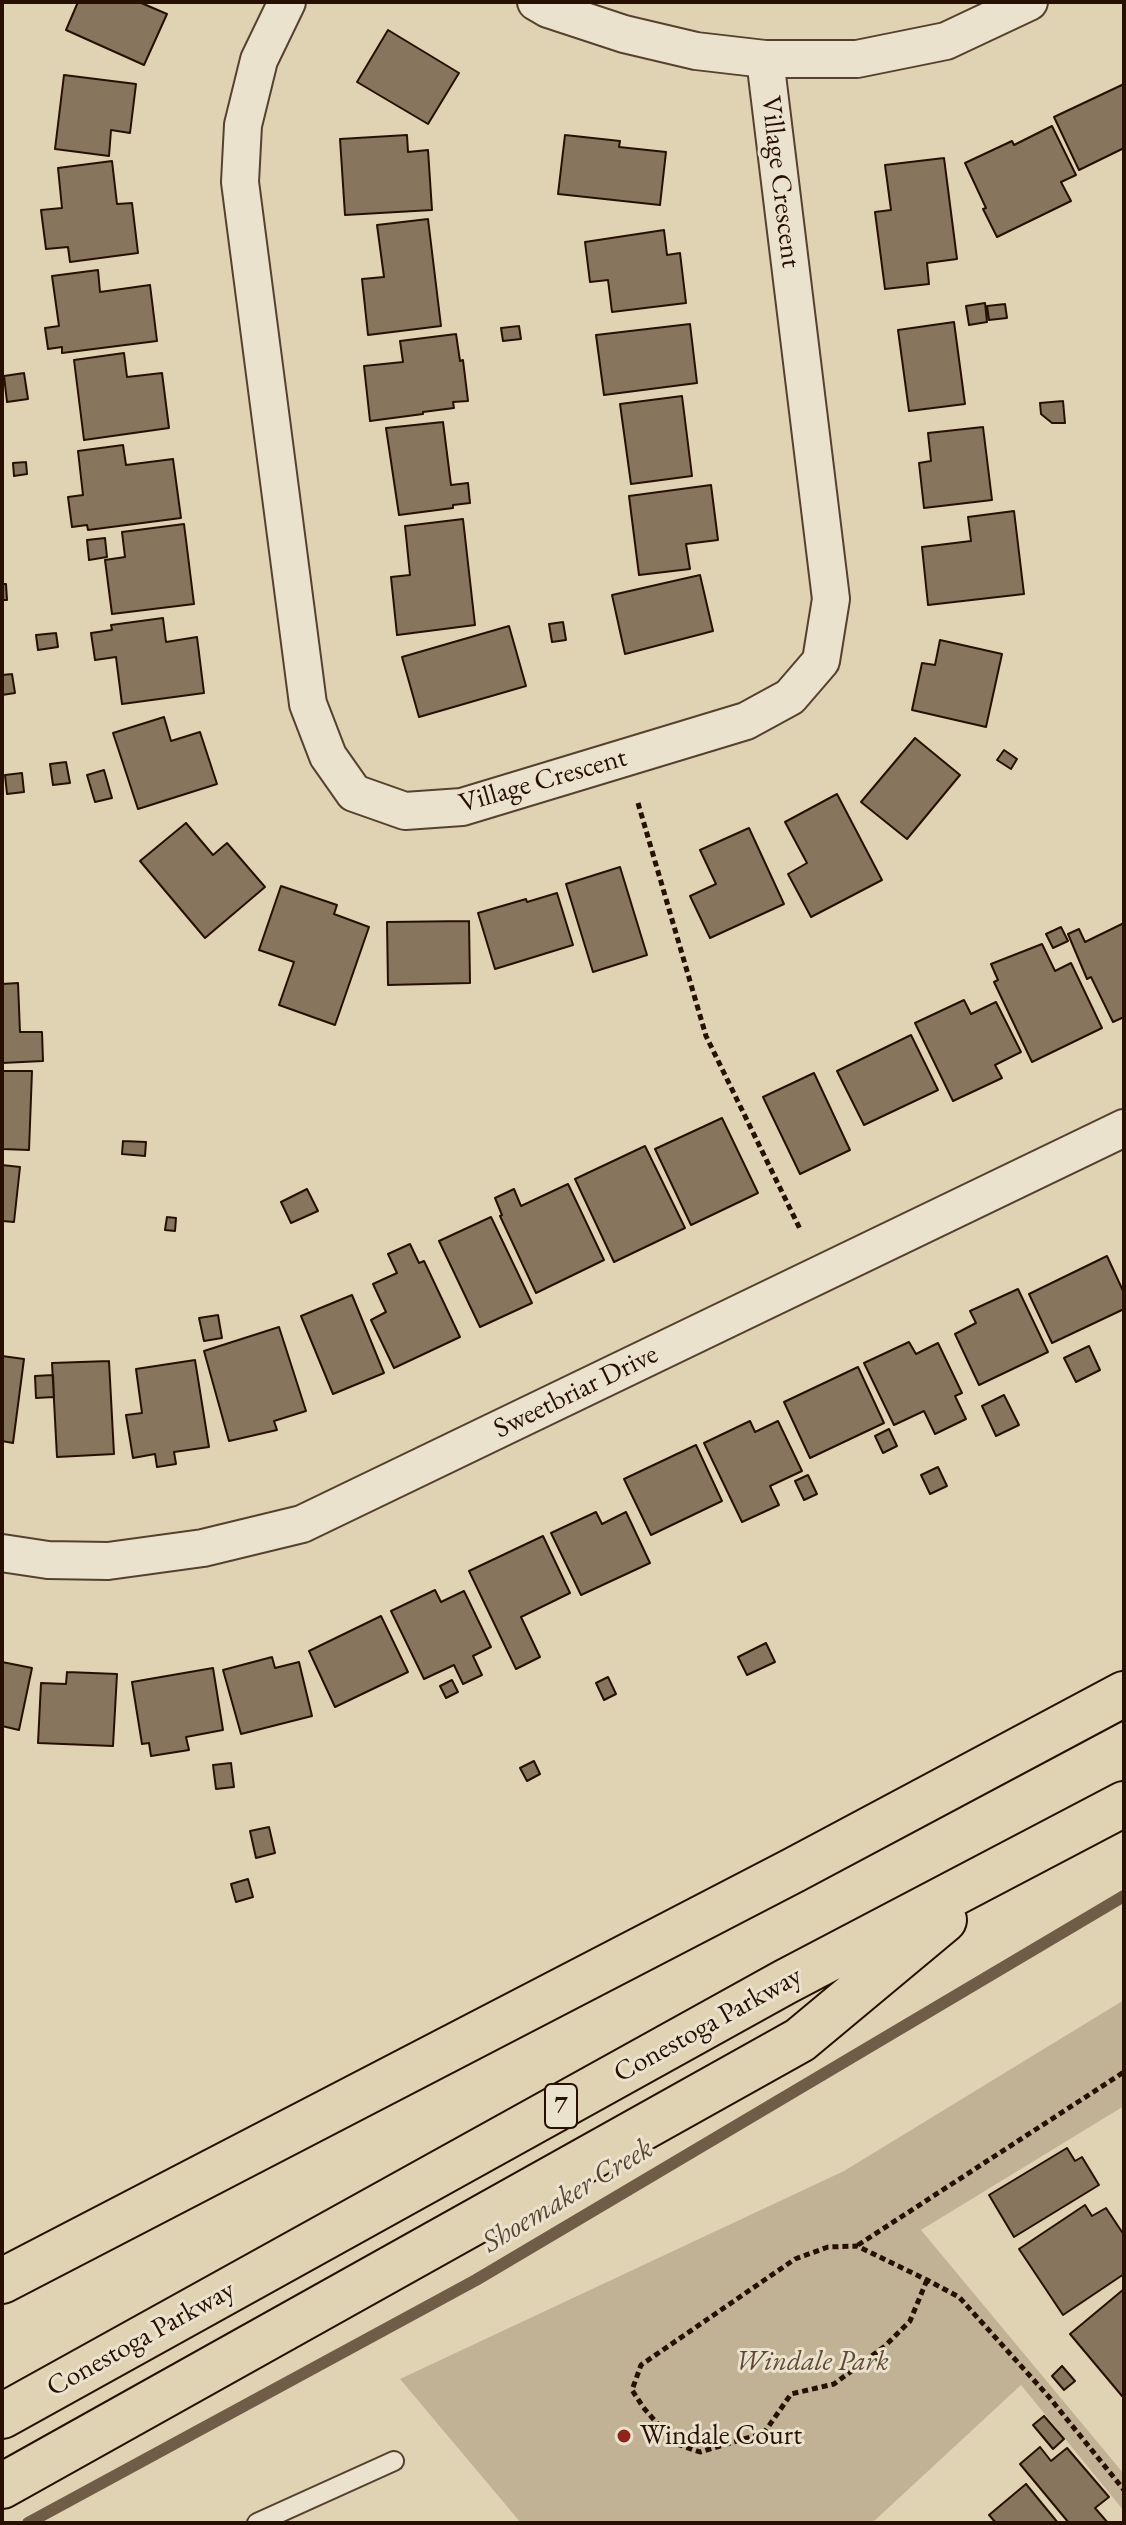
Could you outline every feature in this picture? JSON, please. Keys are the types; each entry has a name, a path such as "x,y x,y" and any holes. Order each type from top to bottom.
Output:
{"highway":[{"path":"2,2281 765,1885 1124,1694"},
{"name":"Conestoga Parkway","path":"2,2416 785,1982 1124,1804"},
{"path":"2,2486 800,2040 1010,1864"}],"street":[{"name":"Village Crescent","path":"287,2 259,60 243,125 240,182 308,704 328,756 354,793 405,811 462,807 746,721 790,697 821,661 831,599 765,59"},
{"path":"536,2 548,9 624,34 696,51 765,59 857,59 946,41 1029,2"},
{"name":"Sweetbriar Drive","path":"2,1553 48,1560 108,1561 203,1548 302,1524 1124,1128"}],"lane":[{"path":"268,2521 394,2461"}],"path":[{"path":"638,803 706,1036 801,1231"},
{"path":"857,2246 1124,2072"},
{"path":"927,2280 910,2321 885,2346 834,2384 791,2394 764,2433 700,2452 674,2443 632,2390 641,2365 795,2259 828,2247 857,2246 927,2280 959,2297 1049,2397 1124,2490"}],"green space":[{"name":"Windale Park","path":"1124,2000 1124,2106 921,2230 1124,2474 1124,2511 1021,2385 872,2523 521,2523 400,2379 844,2171"}],"building":[{"path":"78,2 139,2 167,14 144,65 66,30"},
{"path":"388,30 459,73 428,124 357,82"},
{"path":"64,75 136,84 130,133 111,130 109,156 55,149"},
{"path":"1124,84 1124,148 1079,170 1054,117"},
{"path":"1052,126 1076,175 1061,182 1071,201 997,237 965,163 1012,141 1014,145"},
{"path":"407,135 408,152 428,150 432,210 345,215 340,139"},
{"path":"565,135 620,141 619,147 666,152 660,205 558,194"},
{"path":"944,158 957,259 927,263 929,284 885,289 875,212 891,210 885,165"},
{"path":"112,161 117,204 132,203 138,253 70,262 68,247 46,249 41,210 62,208 58,168"},
{"path":"428,219 441,326 368,335 362,279 384,277 377,225"},
{"path":"664,230 667,255 680,253 686,303 612,312 608,280 590,282 585,242"},
{"path":"98,270 100,292 150,285 157,341 62,353 62,347 48,349 45,328 59,326 52,276"},
{"path":"985,303 987,322 969,325 966,306"},
{"path":"1005,304 1007,318 989,320 987,306"},
{"path":"954,322 965,404 909,411 898,330"},
{"path":"690,324 697,383 604,395 596,335"},
{"path":"519,326 521,339 503,341 501,328"},
{"path":"456,334 468,401 453,402 454,408 370,421 364,366 403,362 400,341"},
{"path":"124,353 127,377 162,373 169,428 84,440 74,360"},
{"path":"24,373 28,399 7,402 4,376"},
{"path":"682,396 692,476 631,484 620,404"},
{"path":"1063,401 1065,423 1052,423 1041,414 1040,403"},
{"path":"443,422 451,485 468,483 470,503 399,515 386,428"},
{"path":"983,427 992,500 924,508 919,463 931,461 928,433"},
{"path":"123,445 126,465 173,459 181,518 88,530 87,525 72,527 68,497 83,495 78,451"},
{"path":"26,462 27,474 14,476 13,463"},
{"path":"711,485 718,540 686,544 690,569 639,575 629,496"},
{"path":"1014,511 1024,594 928,605 922,547 971,541 968,517"},
{"path":"463,519 475,625 397,635 391,577 410,575 405,526"},
{"path":"184,524 194,604 112,614 105,560 125,557 122,532"},
{"path":"105,538 107,557 89,560 87,540"},
{"path":"700,575 713,631 625,654 612,595"},
{"path":"2,584 6,584 7,600 2,600"},
{"path":"163,618 166,642 197,637 204,693 122,704 116,657 95,660 91,633 112,630 111,625"},
{"path":"563,622 566,640 552,642 549,624"},
{"path":"509,626 526,686 419,717 402,657"},
{"path":"56,633 58,647 38,650 36,635"},
{"path":"940,640 1002,654 986,727 912,710 922,663 935,665"},
{"path":"12,674 15,693 2,695 2,675"},
{"path":"164,717 171,741 200,732 217,784 138,809 113,733"},
{"path":"915,738 960,775 907,839 861,802"},
{"path":"1004,750 1017,759 1011,769 997,760"},
{"path":"66,762 70,783 53,785 50,764"},
{"path":"104,770 112,798 95,802 87,775"},
{"path":"22,773 24,792 7,794 5,775"},
{"path":"837,794 882,880 811,917 788,874 807,863 785,822"},
{"path":"186,823 213,855 227,843 265,887 205,938 140,861"},
{"path":"749,828 784,904 710,938 690,896 716,884 700,850"},
{"path":"620,867 647,955 593,972 566,884"},
{"path":"281,886 337,905 334,914 369,927 335,1025 279,1005 294,962 259,950"},
{"path":"557,893 573,945 495,969 478,913"},
{"path":"469,921 470,983 388,985 387,922"},
{"path":"1124,923 1124,1017 1113,1022 1091,977 1087,979 1068,934 1079,929 1085,942"},
{"path":"1061,927 1068,941 1053,948 1046,934"},
{"path":"1042,944 1055,971 1071,963 1102,1028 1032,1062 994,982 998,980 991,964"},
{"path":"18,983 20,1032 42,1032 43,1061 2,1063 2,984"},
{"path":"964,1000 971,1014 996,1002 1021,1052 995,1065 1002,1078 953,1101 915,1023"},
{"path":"911,1035 938,1090 864,1125 837,1071"},
{"path":"2,1071 32,1071 29,1150 2,1149"},
{"path":"814,1073 850,1150 800,1174 763,1097"},
{"path":"722,1118 758,1193 691,1225 655,1149"},
{"path":"123,1141 146,1142 145,1156 122,1154"},
{"path":"645,1146 685,1228 614,1262 575,1179"},
{"path":"2,1165 20,1167 14,1222 2,1221"},
{"path":"568,1184 604,1260 536,1293 500,1216 495,1198 514,1189 521,1206"},
{"path":"307,1189 318,1211 291,1223 281,1202"},
{"path":"167,1217 176,1218 175,1231 165,1230"},
{"path":"491,1217 532,1303 480,1327 439,1241"},
{"path":"410,1244 419,1263 424,1261 460,1337 394,1368 371,1320 386,1312 373,1284 397,1273 388,1254"},
{"path":"1107,1256 1124,1293 1124,1309 1052,1343 1029,1294"},
{"path":"1018,1289 1048,1352 979,1385 955,1334 976,1323 970,1311"},
{"path":"352,1295 384,1373 333,1394 301,1316"},
{"path":"218,1315 222,1338 204,1341 199,1318"},
{"path":"279,1327 306,1411 274,1421 277,1430 229,1441 204,1351"},
{"path":"909,1342 916,1354 938,1343 962,1393 955,1396 966,1419 935,1434 924,1411 894,1425 864,1363"},
{"path":"1089,1346 1100,1370 1076,1382 1064,1358"},
{"path":"2,1356 24,1359 13,1443 2,1441"},
{"path":"195,1360 209,1447 174,1452 176,1464 157,1467 155,1454 133,1458 126,1415 142,1413 136,1369"},
{"path":"109,1361 114,1454 57,1457 52,1363"},
{"path":"858,1367 884,1423 810,1458 784,1402"},
{"path":"53,1375 54,1397 36,1398 35,1376"},
{"path":"1004,1395 1019,1425 996,1436 982,1406"},
{"path":"750,1421 755,1432 778,1421 802,1471 770,1486 779,1505 742,1522 704,1443"},
{"path":"889,1429 897,1446 883,1453 875,1436"},
{"path":"696,1445 722,1501 651,1535 624,1479"},
{"path":"938,1467 947,1486 930,1494 921,1475"},
{"path":"808,1475 817,1494 804,1500 795,1481"},
{"path":"596,1512 602,1524 626,1512 650,1563 581,1595 551,1533"},
{"path":"543,1536 570,1593 521,1617 540,1657 516,1669 469,1571"},
{"path":"435,1590 441,1602 464,1591 491,1647 473,1656 482,1675 463,1684 454,1665 424,1679 391,1611"},
{"path":"381,1616 408,1672 335,1707 309,1651"},
{"path":"766,1643 775,1662 747,1675 738,1657"},
{"path":"272,1657 275,1668 299,1662 312,1716 241,1734 223,1670"},
{"path":"2,1662 32,1668 19,1730 2,1726"},
{"path":"213,1668 223,1730 186,1737 189,1750 151,1756 149,1743 142,1744 132,1682"},
{"path":"67,1672 117,1674 113,1746 38,1743 41,1683 66,1684"},
{"path":"608,1677 616,1694 604,1700 596,1683"},
{"path":"452,1680 458,1692 446,1698 440,1686"},
{"path":"534,1761 540,1774 527,1781 520,1768"},
{"path":"231,1763 234,1787 216,1789 213,1765"},
{"path":"269,1827 275,1853 256,1858 250,1831"},
{"path":"248,1879 253,1897 236,1902 231,1884"},
{"path":"1067,2148 1075,2161 1082,2157 1099,2185 1014,2237 989,2195"},
{"path":"1085,2205 1092,2216 1106,2208 1124,2235 1124,2274 1063,2315 1019,2249"},
{"path":"1124,2289 1124,2394 1122,2396 1070,2334"},
{"path":"1062,2366 1075,2381 1064,2390 1052,2376"},
{"path":"1044,2416 1064,2439 1053,2449 1033,2425"},
{"path":"1040,2447 1051,2461 1067,2448 1109,2497 1095,2508 1108,2523 1069,2523 1020,2464"},
{"path":"1026,2484 1058,2523 996,2523 989,2515"}],"waterway":[{"name":"Shoemaker Creek","path":"28,2523 476,2280 1124,1896"}],"place":[{"name":"Windale Court","path":"624,2436"}]}
